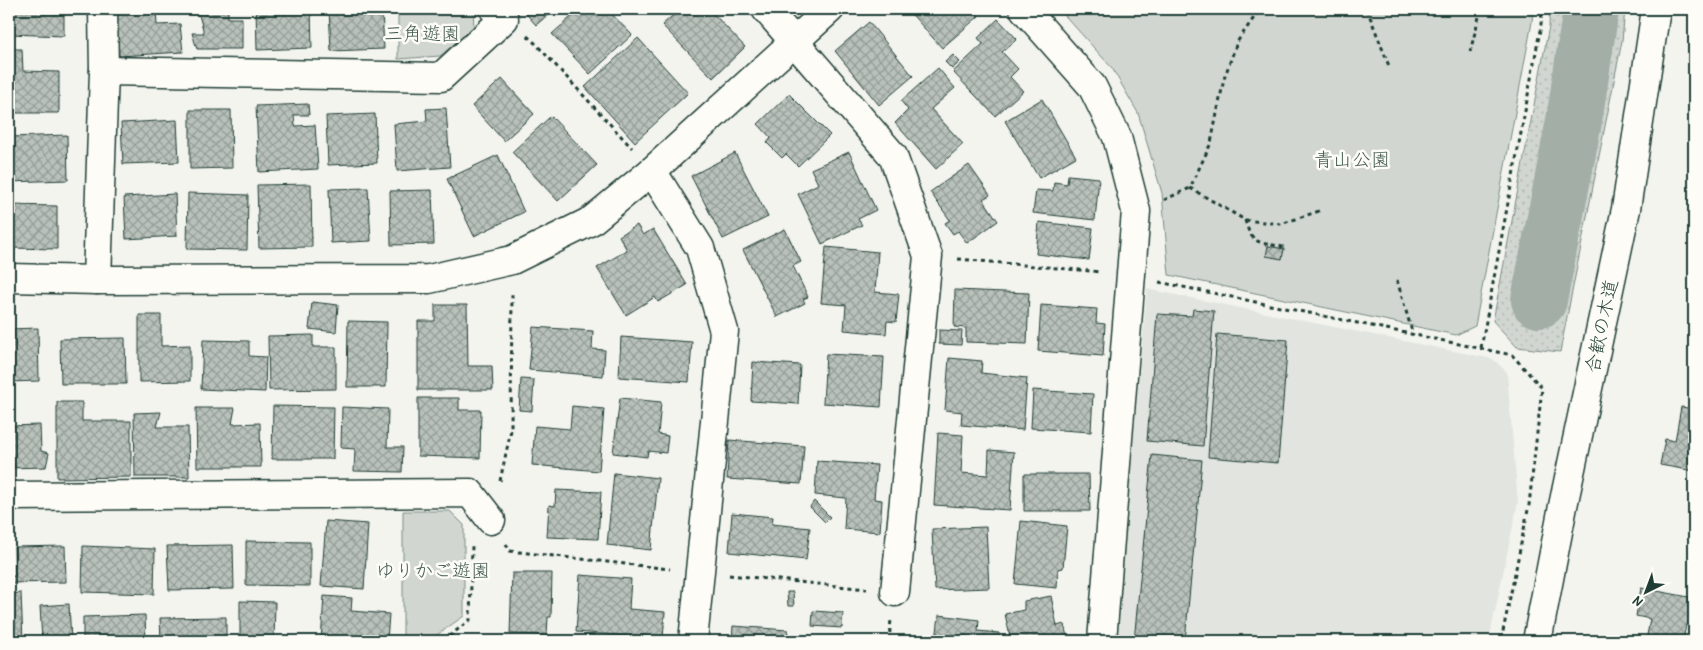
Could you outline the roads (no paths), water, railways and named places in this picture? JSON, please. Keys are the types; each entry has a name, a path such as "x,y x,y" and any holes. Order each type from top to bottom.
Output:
{"street":[{"path":"96,280 104,70 103,9"},
{"path":"766,9 892,156 928,256 895,592"},
{"path":"9,278 96,280 429,279 512,260 591,221 652,171 830,9"},
{"path":"1024,9 1092,86 1117,137 1136,211 1102,641"},
{"name":"合歓の木道","path":"1537,641 1563,506 1626,209 1656,9"},
{"path":"104,70 441,77 499,14"},
{"path":"652,171 700,248 724,330 693,641"},
{"path":"9,496 470,494 491,520"}],"waterway":[{"path":"1539,300 1574,121 1591,9"}],"park label":[{"name":"三角遊園","path":"422,33"},
{"name":"青山公園","path":"1352,159"},
{"name":"ゆりかご遊園","path":"433,570"}]}
